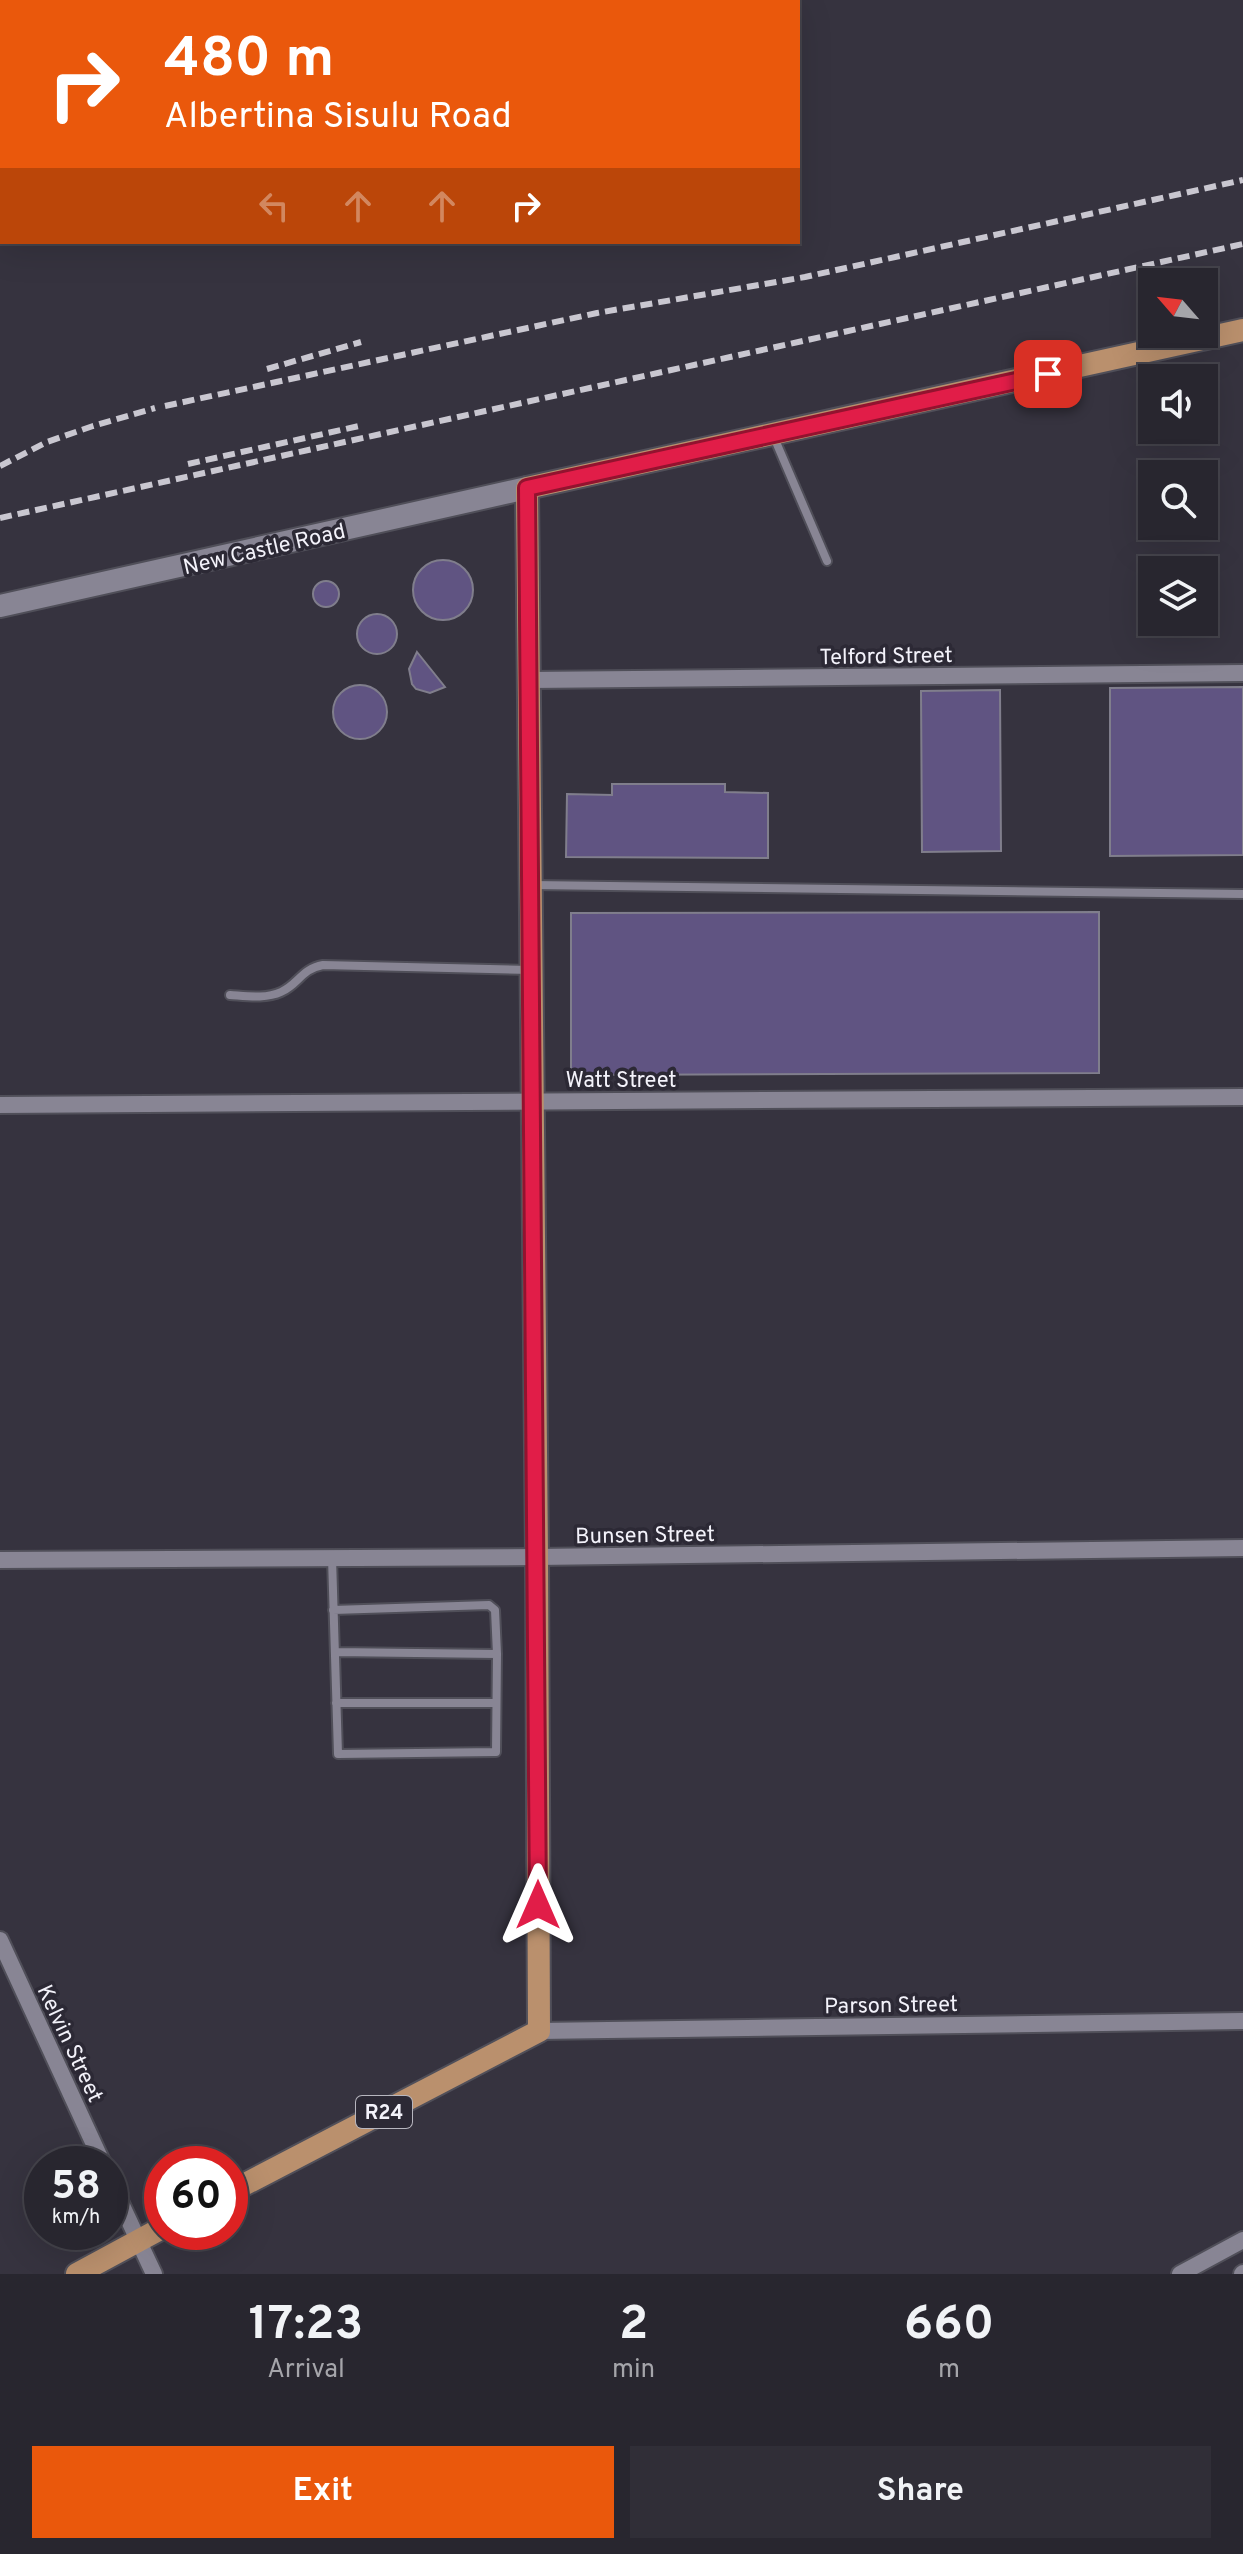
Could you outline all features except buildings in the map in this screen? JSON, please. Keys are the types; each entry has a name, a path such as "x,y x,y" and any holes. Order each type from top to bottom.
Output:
{"main road":[{"path":"539,2031 527,488 1243,330"},
{"name":"R24","path":"248,2183 539,2031"},
{"path":"77,2274 144,2238"}],"street":[{"name":"New Castle Road","path":"0,606 527,488"},
{"name":"Telford Street","path":"530,680 1243,673"},
{"name":"Watt Street","path":"0,1105 1243,1097"},
{"name":"Bunsen Street","path":"0,1560 1243,1548"},
{"name":"Kelvin Street","path":"0,1940 95,2146"},
{"name":"Parson Street","path":"539,2031 1243,2021"},
{"path":"128,2219 154,2274"},
{"path":"1180,2274 1243,2240"}],"lane":[{"path":"772,434 827,561"},
{"path":"531,885 1243,894"},
{"path":"230,995 273,995 284,991 312,967 323,965 532,970"},
{"path":"332,1558 333,1610 338,1754 496,1752 495,1610 489,1605 333,1610"},
{"path":"335,1652 497,1654"},
{"path":"336,1703 496,1703"}],"railway":[{"path":"165,406 597,313 805,277 1243,180"},
{"path":"0,518 1243,244"},
{"path":"267,369 361,342"},
{"path":"0,466 47,442 155,408"},
{"path":"188,464 359,426"}],"route":[{"path":"538,1905 527,488 1048,374"}]}
